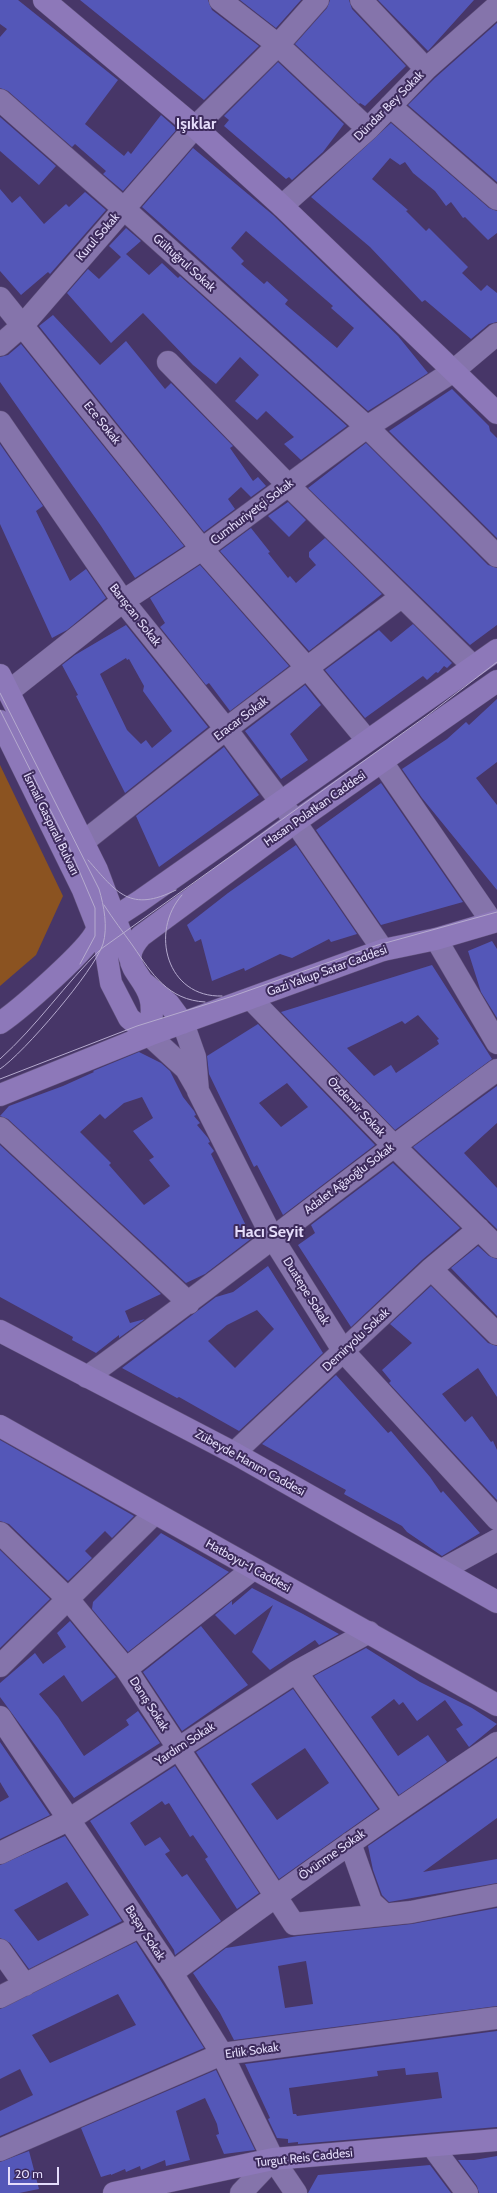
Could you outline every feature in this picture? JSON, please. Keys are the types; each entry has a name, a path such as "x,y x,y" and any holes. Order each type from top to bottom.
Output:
{"main road":[{"path":"44,0 195,127 282,206 452,372 497,413"},
{"path":"0,1023 34,996 95,936 106,922 140,901 280,801 497,650"},
{"path":"4,683 96,870 106,922 105,946 111,983 129,1018 150,1035"},
{"name":"Hasan Polatkan Caddesi","path":"133,950 152,927 295,822 496,684"},
{"name":"İsmail Gaspıralı Bulvarı","path":"0,721 83,890 106,922"},
{"path":"106,922 133,950 135,974 169,1004 183,1023"},
{"name":"Gazi Yakup Satar Caddesi","path":"150,1035 383,950 436,939 494,922"},
{"path":"142,981 152,1004 150,1035"},
{"path":"0,1095 150,1035"},
{"name":"Zübeyde Hanım Caddesi","path":"0,1331 234,1453 497,1602"},
{"name":"Hatboyu-1 Caddesi","path":"0,1426 154,1514 369,1632 497,1705"},
{"name":"Turgut Reis Caddesi","path":"114,2193 273,2159 497,2140"}],"street":[{"path":"220,0 278,45 368,129"},
{"name":"Kurul Sokak","path":"0,345 23,325 123,208 195,127 278,45 318,0"},
{"path":"362,0 426,69"},
{"name":"Dündar Bey Sokak","path":"282,206 368,129 426,69 492,9"},
{"name":"Gültuğrul Sokak","path":"0,100 367,427 497,556"},
{"path":"390,106 497,199"},
{"name":"Ece Sokak","path":"0,298 202,549 308,669 367,740"},
{"name":"Cumhuriyetçi Sokak","path":"4,683 123,601 202,549 367,427 452,372 497,334"},
{"path":"168,362 288,486 473,666"},
{"name":"Barışcan Sokak","path":"0,422 123,601 226,729 280,801 383,950"},
{"name":"Eracar Sokak","path":"82,843 226,729 308,669 402,597"},
{"path":"382,762 494,922"},
{"path":"436,939 497,1043"},
{"name":"Özdemir Sokak","path":"250,999 393,1145 497,1247"},
{"name":"Duatepe Sokak","path":"183,1023 195,1057 198,1091 272,1237 344,1352 497,1519"},
{"path":"150,1035 186,1069 198,1091"},
{"name":"Adalet Ağaoğlu Sokak","path":"87,1377 189,1303 272,1237 393,1145 497,1070"},
{"path":"0,1128 189,1303"},
{"name":"Demiryolu Sokak","path":"234,1453 344,1352 431,1269 479,1229"},
{"path":"431,1269 497,1334"},
{"path":"0,1666 154,1514"},
{"name":"Danış Sokak","path":"0,1533 68,1599 126,1669 294,1924 383,1913"},
{"path":"442,1570 497,1540"},
{"path":"126,1669 253,1569"},
{"name":"Yardım Sokak","path":"0,1853 70,1819 296,1672 369,1632"},
{"path":"296,1672 395,1811"},
{"name":"Başay Sokak","path":"0,1717 70,1819 172,1973 222,2054 273,2159 296,2193"},
{"name":"Övünme Sokak","path":"172,1973 275,1896 395,1811 497,1743"},
{"path":"350,1843 371,1902 383,1913 411,1912 497,1895"},
{"path":"0,1997 141,1926"},
{"path":"0,1950 25,1985"},
{"name":"Erlik Sokak","path":"0,2150 222,2054 497,2018"},
{"path":"432,2146 467,2193"},
{"path":"241,2193 273,2159"}],"shaded area":[{"path":"0,765 63,896 36,955 0,986"}],"building":[{"path":"0,0 18,0 118,80 85,124 124,156 128,151 131,154 161,115 177,129 123,191 103,174 106,171 75,144 72,147 8,91 0,88 0,37 7,29 0,24"},
{"path":"80,0 208,0 212,10 259,46 204,100"},
{"path":"240,0 301,0 276,28"},
{"path":"330,0 349,0 352,9 406,66 365,106 360,103 359,104 295,44 327,8"},
{"path":"378,0 474,0 428,51"},
{"path":"497,23 497,182 408,105 435,78"},
{"path":"278,62 344,124 323,152 292,180 289,177 286,179 224,126 229,120 224,116"},
{"path":"0,117 56,166 39,185 0,151"},
{"path":"391,123 489,208 497,211 497,233 488,240 465,217 463,218 451,202 446,206 435,191 413,173 405,162 400,165 390,158 372,179 408,210 406,211 426,231 429,228 468,267 462,273 481,291 487,285 497,293 497,322 489,324 471,339 425,300 422,302 370,247 311,197"},
{"path":"193,148 273,215 398,336 428,373 368,411 142,207","holes":["246,231 333,306 331,308 354,328 337,348 285,304 288,300 267,281 264,284 241,264 244,261 231,248"]},
{"path":"0,189 12,203 20,196 44,224 66,204 69,207 85,192 106,210 50,274 48,272 21,295 0,271"},
{"path":"126,228 141,241 126,254 149,275 162,263 178,278 180,276 347,426 301,460 284,444 294,437 266,411 257,420 235,401 259,375 240,357 216,384 193,365 143,313 111,343 67,293 88,269 99,279 121,257 109,246"},
{"path":"53,315 100,365 126,341 165,389 171,383 233,446 230,448 253,481 258,477 266,486 251,497 241,487 228,499 235,509 204,532 39,326"},
{"path":"21,344 184,546 135,578 101,526 0,382 0,357 8,355"},
{"path":"452,389 489,426 490,431 497,438 497,538 389,431"},
{"path":"366,443 488,565 497,568 497,625 470,645 308,488"},
{"path":"0,444 43,506 36,511 70,581 86,569 106,598 67,630 52,638 0,524"},
{"path":"288,502 306,520 289,537 268,516"},
{"path":"251,528 270,552 268,553 288,578 290,576 296,583 316,565 309,557 309,552 325,538 382,594 309,651 220,551"},
{"path":"200,565 289,666 230,711 209,683 206,685 160,627 165,623 150,598"},
{"path":"413,624 452,663 447,668 444,666 438,673 436,672 427,680 423,676 365,718 325,670 379,630 391,642"},
{"path":"126,625 208,727 125,793 62,665 75,655","holes":["126,658 127,660 129,659 144,686 143,691 172,731 152,748 146,740 141,744 127,730 100,674"]},
{"path":"305,685 321,705 290,734 308,760 281,779 245,731"},
{"path":"497,699 497,762 476,778 497,805 497,890 422,798 402,769 447,739 466,722 469,725"},
{"path":"224,747 259,795 159,867 136,816"},
{"path":"381,783 463,902 381,925 316,830"},
{"path":"296,845 357,934 331,942 329,939 292,958 280,954 245,971 244,968 212,981 201,939 195,942 187,925 228,893"},
{"path":"492,941 497,949 497,1018 481,992 468,951"},
{"path":"432,965 492,1059 395,1130 281,1012","holes":["418,1015 439,1039 437,1040 439,1044 396,1073 391,1065 374,1076 347,1048 402,1021 405,1024"]},
{"path":"258,1024 375,1145 283,1215 257,1165 254,1167 209,1074 207,1056","holes":["287,1083 308,1107 281,1127 259,1103"]},
{"path":"139,1052 161,1063 170,1071 183,1097 194,1111 196,1115 194,1116 200,1123 197,1125 210,1142 208,1143 214,1151 211,1154 252,1238 205,1274 186,1283 8,1119 0,1116 9,1106 63,1086 94,1072 93,1071","holes":["142,1097 153,1118 133,1131 154,1157 149,1160 170,1186 144,1205 109,1165 111,1163 80,1132 100,1114 105,1119 124,1103"]},
{"path":"497,1086 497,1123 464,1153 497,1188 497,1229 413,1147"},
{"path":"0,1145 161,1294 125,1311 130,1323 145,1319 119,1338 119,1335 96,1353 72,1340 73,1337 0,1297"},
{"path":"393,1163 460,1228 422,1260 351,1327 298,1245 315,1233 311,1225"},
{"path":"478,1246 489,1256 497,1259 497,1316 451,1268"},
{"path":"268,1266 323,1353 239,1431 179,1397 177,1398 122,1368 216,1297 233,1292","holes":["257,1310 274,1329 235,1368 208,1341 227,1325"]},
{"path":"431,1286 488,1343 497,1346 497,1397 478,1368 442,1394 465,1422 472,1416 491,1442 493,1441 497,1450 497,1500 389,1383 391,1381 382,1370 412,1343 390,1324"},
{"path":"336,1375 388,1433 391,1431 430,1477 441,1493 443,1491 480,1533 442,1556 407,1532 402,1526 344,1494 346,1490 262,1444"},
{"path":"0,1440 134,1516 112,1538 105,1531 85,1551 92,1558 68,1581 9,1524 0,1521"},
{"path":"161,1533 229,1572 128,1652 92,1609 93,1602"},
{"path":"0,1550 50,1599 0,1648"},
{"path":"252,1588 339,1634 319,1645 315,1640 270,1670 252,1652 273,1605 235,1635 215,1615 232,1601 232,1605"},
{"path":"70,1621 116,1677 82,1702 64,1675 39,1694 58,1717 84,1756 129,1725 126,1720 138,1711 160,1743 74,1798 0,1697 0,1683 35,1653 43,1664 66,1647 57,1633"},
{"path":"201,1626 248,1685 182,1731 143,1672"},
{"path":"366,1648 420,1682 472,1708 497,1724 469,1747 456,1729 463,1725 445,1700 417,1721 403,1702 399,1705 394,1699 371,1717 398,1756 428,1735 447,1762 399,1795 314,1676"},
{"path":"293,1689 378,1809 279,1879 196,1752","holes":["305,1748 329,1783 277,1820 251,1784"]},
{"path":"0,1742 50,1815 0,1839 0,1802 9,1797 0,1782"},
{"path":"497,1758 497,1818 423,1872 497,1859 497,1883 389,1902 382,1895 373,1870 368,1846"},
{"path":"175,1766 259,1893 237,1909 205,1859 208,1857 193,1835 190,1837 169,1803 165,1805 162,1801 130,1823 145,1846 160,1837 170,1851 165,1854 182,1877 187,1874 221,1921 175,1955 174,1950 90,1821"},
{"path":"65,1836 122,1921 29,1969 10,1943 0,1938 0,1865","holes":["67,1882 89,1915 38,1941 14,1910"]},
{"path":"497,1908 497,2006 234,2040 220,2013 193,1973 226,1948 298,1936 412,1924","holes":["306,1961 313,2004 285,2008 278,1966"]},
{"path":"136,1942 204,2048 0,2136 0,2111 33,2095 20,2069 0,2079 0,2009","holes":["118,1994 136,2025 50,2063 32,2035"]},
{"path":"497,2031 497,2127 298,2144 298,2142 288,2143 288,2139 277,2138 268,2119 270,2118 245,2064","holes":["405,2068 406,2075 438,2072 442,2098 297,2116 296,2114 293,2114 289,2088 378,2076 377,2071"]},
{"path":"216,2070 255,2150 224,2154 216,2135 219,2134 217,2124 205,2098 176,2111 190,2160 166,2166 165,2160 141,2170 140,2166 126,2172 125,2169 111,2175 101,2177 81,2128"},
{"path":"29,2151 39,2189 19,2193 0,2193 0,2162"},
{"path":"497,2156 497,2193 479,2193 477,2186 458,2160 474,2160"},
{"path":"430,2165 451,2193 308,2193 318,2175"}],"tram line":[{"path":"0,1059 26,1033 75,976 101,949 428,715 497,662"},
{"path":"0,693 99,889 104,909 105,924 103,944 97,956 73,991 41,1030 25,1047 0,1069"},
{"path":"0,710 69,847 95,908 95,936 80,964"},
{"path":"88,860 116,890 126,896 147,900 160,897 176,890"},
{"path":"182,895 172,910 167,927 166,944 169,960 176,975 188,986 203,994 222,996"},
{"path":"104,905 147,966 162,984 181,996 192,1000 205,1002"},
{"path":"0,1079 137,1026 233,996 378,945 497,912"}],"district":[{"name":"Işıklar","path":"196,124"},
{"name":"Hacı Seyit","path":"269,1232"}]}
